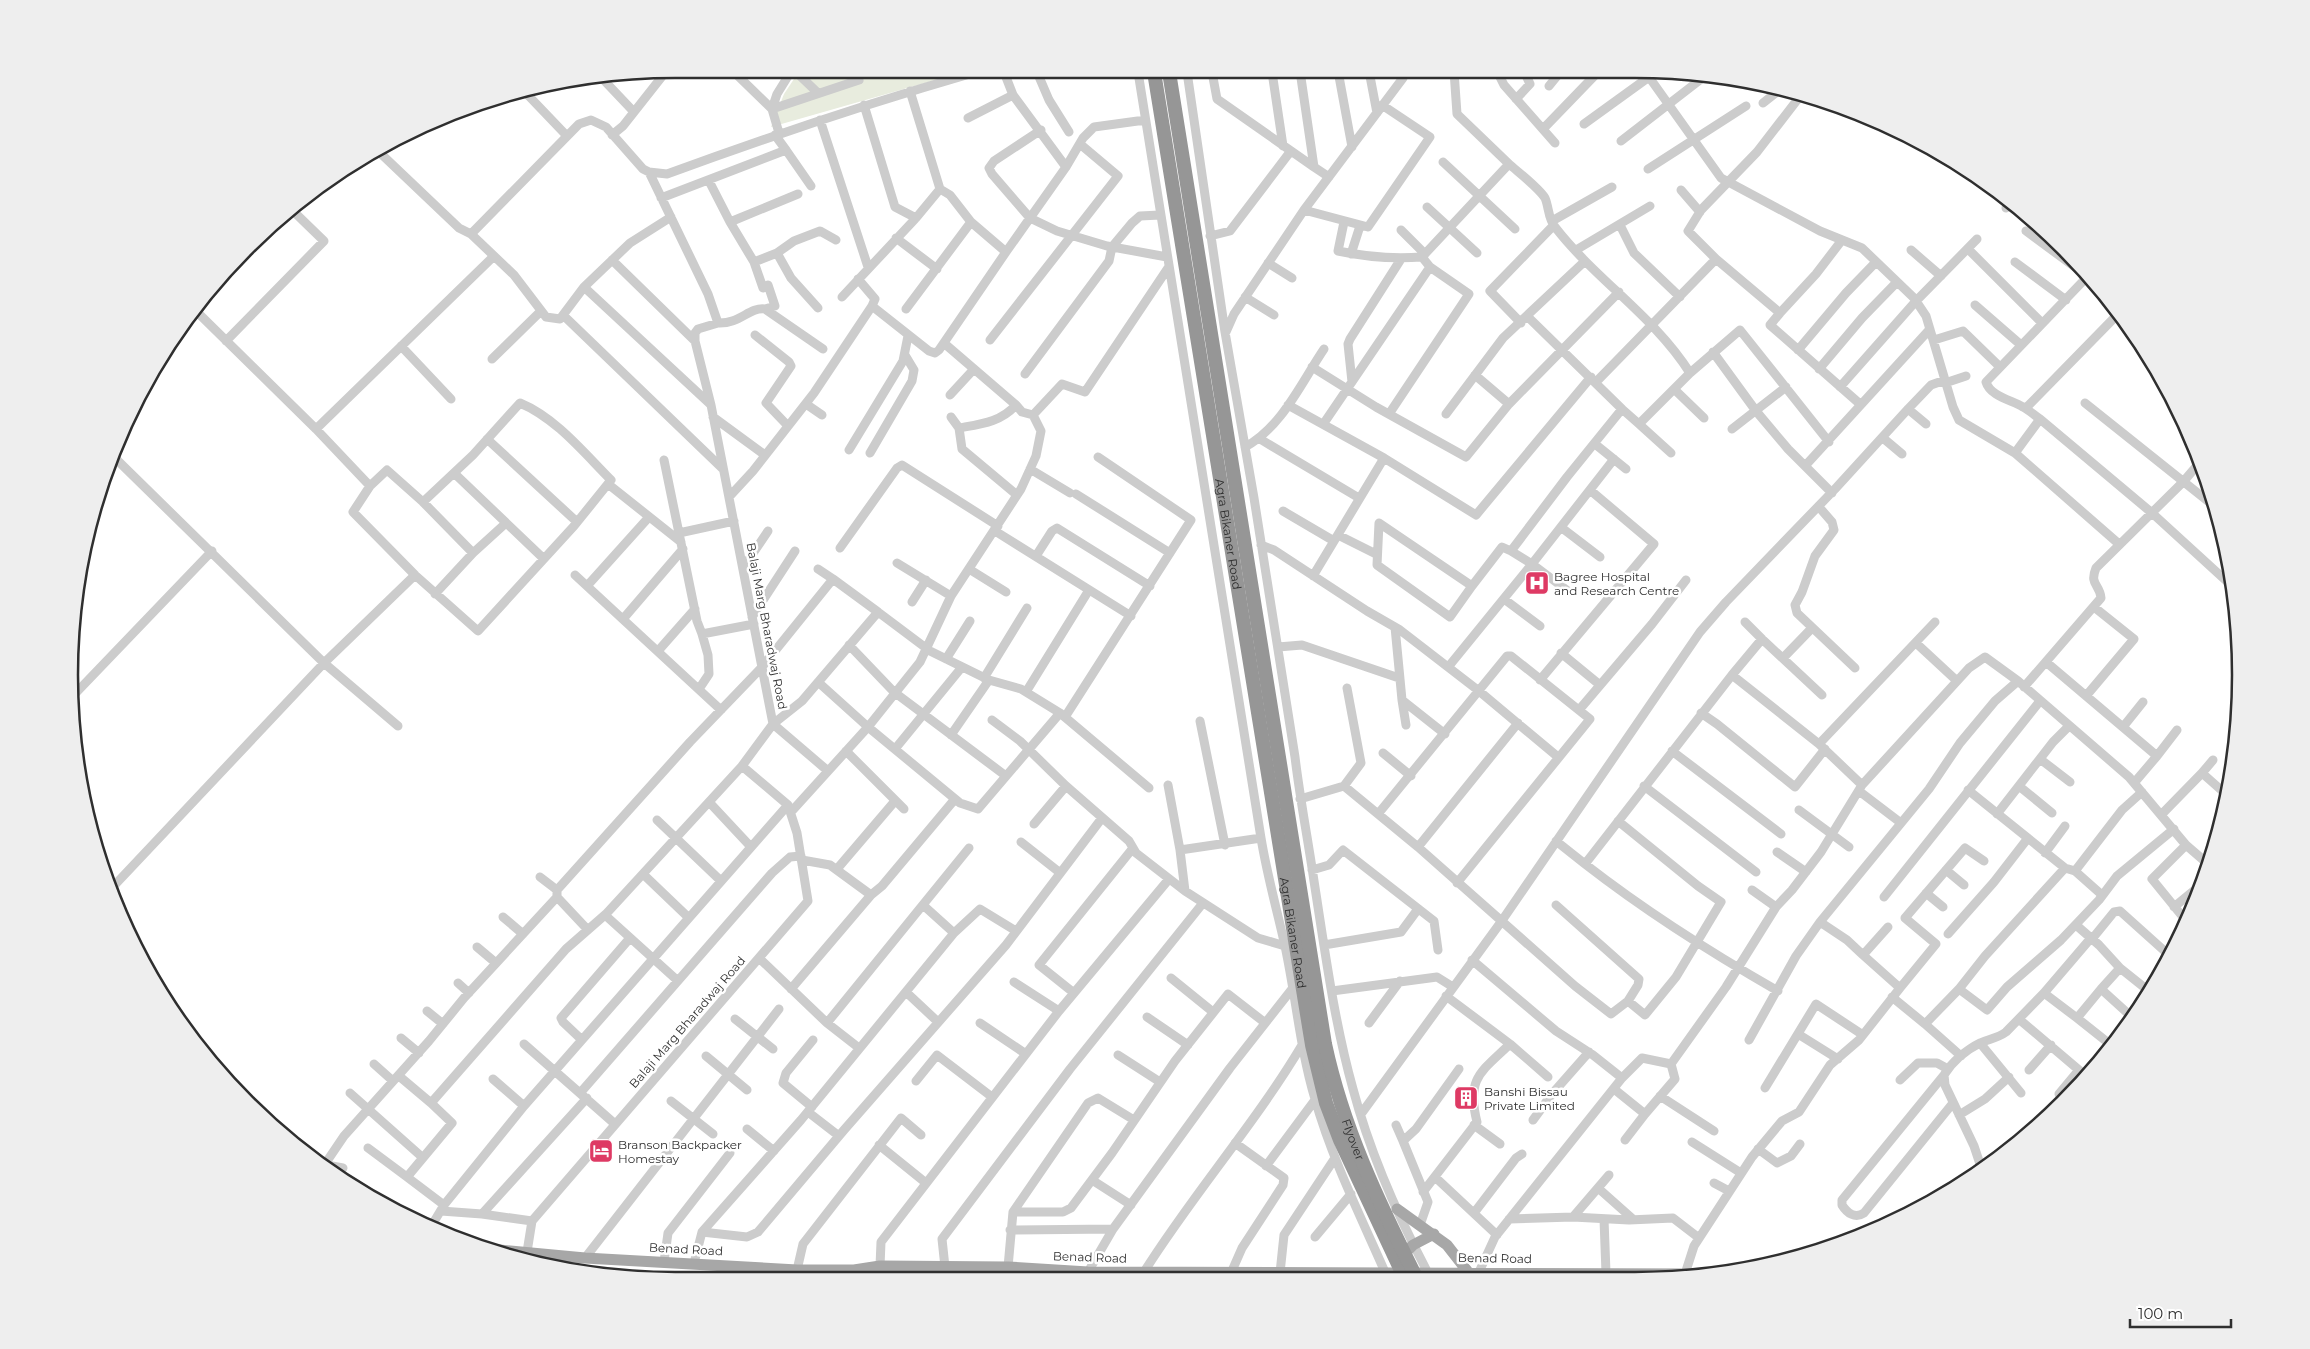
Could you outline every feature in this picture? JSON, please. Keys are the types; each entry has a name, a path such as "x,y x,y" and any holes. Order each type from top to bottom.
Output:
{"highway":[{"name":"Agra Bikaner Road","path":"1155,78 1304,992"},
{"path":"1170,78 1245,538 1304,992"},
{"name":"Flyover","path":"1304,992 1354,1144 1372,1188 1420,1272"},
{"name":"Flyover","path":"1304,992 1312,1045 1330,1113 1350,1166 1402,1272"}],"main road":[{"path":"1397,1209 1447,1244 1474,1272"},
{"path":"1386,1272 1414,1246 1434,1234"},
{"name":"Benad Road","path":"523,1252 585,1258 797,1270 854,1270 880,1266 1008,1266 1088,1272 1144,1272"}],"street":[{"path":"612,134 623,126 658,78"},
{"path":"739,78 772,109"},
{"path":"784,78 772,109 777,134 812,186"},
{"path":"802,78 818,94"},
{"path":"772,109 860,80 859,78"},
{"path":"471,234 579,124 590,120 606,127 643,169 649,172 667,174 864,105 956,78"},
{"path":"1006,78 1013,95 1066,167"},
{"path":"1040,78 1049,100 1070,132"},
{"path":"1139,78 1208,516 1270,890 1285,946 1304,992 1302,1045 1315,1100 1335,1158 1386,1272"},
{"path":"1188,78 1225,332 1278,647 1300,799 1339,1034 1361,1114 1381,1172 1414,1246 1421,1272"},
{"path":"1213,78 1217,99 1329,177"},
{"path":"1210,236 1230,231 1287,149 1273,78"},
{"path":"1301,78 1314,167"},
{"path":"1339,78 1352,147"},
{"path":"1304,210 1368,227 1430,137 1380,109 1371,78"},
{"path":"1225,332 1245,297 1304,210 1403,78"},
{"path":"1454,78 1457,114 1544,197 1552,224 1585,261 1652,325 1677,352 1690,373"},
{"path":"1500,78 1555,142"},
{"path":"1516,99 1530,84 1527,78"},
{"path":"1549,86 1556,78"},
{"path":"1543,129 1592,78"},
{"path":"1584,124 1647,78"},
{"path":"1650,78 1726,183 1820,231 1862,248 1897,282 1916,301 1926,316 1945,382 1959,420 2015,453 2119,544"},
{"path":"1621,141 1698,81"},
{"path":"606,82 634,112"},
{"path":"910,91 940,189 950,195 971,222 1006,252"},
{"path":"1763,103 1773,94"},
{"path":"968,118 1013,95"},
{"path":"529,96 567,136"},
{"path":"1780,313 1716,259 1688,231 1700,212 1757,152 1797,100"},
{"path":"864,105 895,207 916,218"},
{"path":"1648,169 1746,106"},
{"path":"820,120 868,267"},
{"path":"872,306 908,336 934,353 944,344 1080,144 1094,127 1145,120"},
{"path":"1040,130 994,161 989,168 1030,218 1073,236 1112,247 1167,257"},
{"path":"990,340 1118,176 1080,144"},
{"path":"661,198 786,150"},
{"path":"381,154 459,228 471,234 514,275 546,317 560,319 584,286 630,243 670,217"},
{"path":"1443,162 1515,229"},
{"path":"1344,222 1338,251 1401,259 1424,256 1509,164"},
{"path":"649,172 708,294 718,323"},
{"path":"695,341 695,332 698,329 718,323 730,324 758,308 765,309 774,306 754,262 730,222 709,181"},
{"path":"1612,188 1552,224 1490,291 1562,349 1622,409 1671,453"},
{"path":"842,297 868,267 916,218 940,189"},
{"path":"1681,190 1700,212"},
{"path":"730,222 798,194"},
{"path":"1576,250 1650,206"},
{"path":"1427,207 1477,253"},
{"path":"226,341 324,241 296,214"},
{"path":"1024,374 1109,261 1112,247 1132,223 1140,216 1160,215"},
{"path":"906,309 971,222"},
{"path":"1620,225 1634,253 1680,297"},
{"path":"1351,254 1360,226"},
{"path":"754,262 777,253 794,241 820,230 836,240"},
{"path":"1389,414 1469,294 1430,267 1424,256 1400,230"},
{"path":"2026,232 2065,259"},
{"path":"896,238 937,269"},
{"path":"1840,387 1916,301 1977,238"},
{"path":"1842,240 1816,274 1770,325 1860,404"},
{"path":"1968,249 2042,323"},
{"path":"1911,250 1941,276"},
{"path":"777,253 791,278 818,308"},
{"path":"316,429 494,256"},
{"path":"1350,385 1348,344 1350,339 1401,259"},
{"path":"1288,405 1384,458 1476,515 1594,380 1652,325 1716,259"},
{"path":"612,260 695,341"},
{"path":"1446,414 1503,338 1525,320 1557,286 1585,261"},
{"path":"1798,350 1846,293 1876,262"},
{"path":"2015,262 2066,300"},
{"path":"1268,263 1292,278"},
{"path":"1324,424 1430,267"},
{"path":"1033,415 1062,384 1085,392 1168,268"},
{"path":"729,497 806,404 872,306 875,299 858,279"},
{"path":"2084,281 1986,382 1987,386 1996,393 2026,408 2040,419 2152,513 2224,579"},
{"path":"1819,369 1862,318 1897,282"},
{"path":"584,286 711,405"},
{"path":"1312,367 1350,385 1389,414 1466,457 1509,404 1619,292"},
{"path":"1245,297 1274,315"},
{"path":"1975,305 2021,345"},
{"path":"765,309 823,350"},
{"path":"492,359 541,311"},
{"path":"199,314 316,429 370,486"},
{"path":"563,315 724,470"},
{"path":"2026,408 2114,318"},
{"path":"1805,466 1829,442 1860,404 1930,329"},
{"path":"1639,424 1690,373 1740,330 1829,442"},
{"path":"1934,340 1963,331 2000,367"},
{"path":"755,335 791,366 766,404 788,426"},
{"path":"849,450 905,355 908,336"},
{"name":"Balaji Marg Bharadwaj Road","path":"431,1102 566,949 605,915 742,766 773,724 711,405 695,341"},
{"path":"434,1221 442,1208 554,1071 752,847 828,772 868,727 894,692 920,662 951,596 1017,495 1036,456 1041,431 1033,415 1022,412 944,344"},
{"path":"401,346 451,399"},
{"path":"1245,447 1260,439 1288,405 1324,349"},
{"path":"1713,352 1756,411 1832,493"},
{"path":"870,453 912,381 914,370 905,355"},
{"path":"950,395 974,369"},
{"path":"1475,375 1509,404"},
{"path":"1361,1114 1501,922 1700,632 1726,602 1819,507 1931,385 1966,376"},
{"path":"1732,428 1786,387"},
{"path":"1674,389 1704,418"},
{"path":"2085,402 2206,500"},
{"path":"423,502 454,473 520,403 537,410 561,430 611,480 577,522 478,631 415,575 353,512 370,486 387,470 423,502 473,553"},
{"path":"806,404 822,415"},
{"path":"959,428 989,423 1009,412 1016,405"},
{"path":"1908,408 1926,424"},
{"path":"1511,550 1561,484 1622,409"},
{"path":"951,416 959,428 962,449 1017,495"},
{"path":"713,417 765,455"},
{"path":"2015,453 2040,419"},
{"path":"1882,438 1902,454"},
{"path":"487,439 577,522"},
{"path":"1260,439 1359,498"},
{"path":"1595,444 1626,469"},
{"path":"1098,457 1191,520"},
{"path":"1313,576 1384,458"},
{"path":"1449,666 1562,528 1614,459"},
{"path":"118,460 324,663 398,726"},
{"path":"664,460 695,609 708,655 710,674 699,689"},
{"path":"840,548 897,468 902,465 1036,556 1131,616"},
{"path":"1749,1040 1796,956 1820,922 1929,789 1960,743 1995,701 2021,684 2046,662 2101,598 2093,576 2096,568 2195,468"},
{"path":"1030,469 1073,493 1170,553"},
{"path":"454,473 544,559"},
{"path":"608,484 682,546"},
{"path":"1540,680 1654,544 1590,490"},
{"path":"1819,507 1832,522 1834,530 1815,556 1802,592 1795,605 1797,614 1855,668"},
{"path":"1283,511 1336,538 1376,554"},
{"path":"818,682 868,727 960,803 978,809 1062,715 1131,616 1191,520 1208,516"},
{"path":"587,586 649,517"},
{"path":"679,533 734,521"},
{"path":"435,594 473,553 506,523"},
{"path":"1472,586 1379,523 1376,554 1377,566 1450,617 1502,547 1511,550 1568,591"},
{"path":"1036,556 1052,531 1057,528 1150,586"},
{"path":"1562,528 1600,557"},
{"path":"743,568 768,531"},
{"path":"1261,545 1274,550 1395,627 1449,666 1558,757"},
{"path":"623,619 682,546"},
{"path":"78,690 212,551"},
{"path":"702,634 753,620 795,551"},
{"path":"897,562 951,596"},
{"path":"818,569 925,648 986,679 1026,692 1062,715 1149,788"},
{"path":"969,569 1006,592"},
{"path":"116,884 324,663 415,575"},
{"path":"575,575 721,710"},
{"path":"326,1159 344,1136 419,1053 469,993 721,710 762,667 833,579"},
{"path":"912,602 926,580"},
{"path":"1579,710 1652,624 1686,580"},
{"path":"1026,692 1089,590"},
{"path":"1504,599 1540,626"},
{"path":"2086,696 2134,639 2094,607"},
{"path":"951,735 1027,608"},
{"path":"658,651 695,609"},
{"path":"828,772 773,724 802,701 878,612"},
{"path":"946,659 970,621"},
{"path":"1745,622 1822,695"},
{"path":"1701,714 1731,735 1794,787 1822,746 1935,622"},
{"path":"1395,627 1399,678 1406,725"},
{"path":"1783,658 1812,628"},
{"path":"1585,864 1644,786 1762,639"},
{"path":"1916,644 1957,682"},
{"path":"849,645 894,692 1006,776"},
{"path":"1278,647 1302,645 1399,678"},
{"path":"1561,653 1600,684"},
{"path":"1378,814 1509,656 1590,718 1457,883"},
{"path":"1671,1064 1720,995 1776,907 1806,872 1861,788 1969,668 1985,657 2021,684 2134,783 2186,845 2203,860"},
{"path":"2046,662 2157,756"},
{"path":"894,749 962,667"},
{"path":"1732,675 1822,746 1861,788 1901,823"},
{"path":"1300,799 1344,786 1361,763 1347,688"},
{"path":"1402,700 1445,734"},
{"path":"1884,897 2040,701"},
{"path":"2123,727 2143,702"},
{"path":"992,720 1030,751 1066,786 1129,841 1136,853 1169,879 1258,938 1285,946"},
{"path":"1200,721 1225,845"},
{"path":"1418,847 1518,723"},
{"path":"1996,814 2069,726"},
{"path":"2134,783 2177,730"},
{"path":"846,751 904,809"},
{"path":"1672,751 1781,834"},
{"path":"1383,753 1411,776"},
{"path":"2040,759 2070,782"},
{"path":"2161,814 2214,760"},
{"path":"742,766 790,809"},
{"path":"2202,773 2221,790"},
{"path":"1168,785 1180,850 1185,891"},
{"path":"1034,824 1066,786"},
{"path":"1344,786 1418,847 1575,986 1611,1014 1628,1001 1640,979 1556,905"},
{"path":"1644,786 1756,872"},
{"path":"2019,786 2052,812"},
{"path":"1968,790 2045,853 2065,868 2075,871 2102,896"},
{"path":"2075,871 2122,810 2142,792"},
{"path":"791,989 871,894 882,886 955,799"},
{"path":"837,869 896,801"},
{"path":"709,802 752,847"},
{"name":"Balaji Marg Bharadwaj Road","path":"532,1220 808,901 797,832 790,809"},
{"path":"1798,810 1849,847"},
{"path":"702,1232 747,1237 758,1232 838,1136 1016,931 1102,818"},
{"path":"657,820 721,882"},
{"path":"1618,821 1698,886 1721,902 1676,977 1645,1015 1628,1001"},
{"path":"2045,853 2065,826"},
{"path":"1959,989 1987,1010 2007,987 2076,924 2102,896 2117,876 2174,829"},
{"path":"1180,850 1225,845 1261,838"},
{"path":"1948,934 1994,882 2028,838"},
{"path":"1556,841 1655,916 1696,944 1778,990"},
{"path":"1021,842 1060,872"},
{"path":"2181,916 2152,879 2186,845"},
{"path":"1687,1269 1694,1246 1758,1149 1782,1121 1799,1112 1830,1065 1863,1035 1892,996 1936,944 1906,918 1966,847 1984,861"},
{"path":"826,1023 969,848"},
{"path":"1074,993 1039,965 1133,848"},
{"path":"1312,870 1328,865 1343,850 1434,921 1438,950"},
{"path":"1777,852 1806,872"},
{"path":"482,1214 678,981 782,862 790,857 830,865 871,894"},
{"path":"1925,1024 1959,989 1985,956 2065,868"},
{"path":"1946,870 1964,885"},
{"path":"643,874 689,918"},
{"path":"540,877 588,930"},
{"path":"883,1272 880,1266 881,1242 1059,1011 1169,879"},
{"path":"1752,890 1776,907"},
{"path":"1926,893 1943,907"},
{"path":"2174,907 2191,893"},
{"path":"945,1266 942,1239 1070,1069 1203,902"},
{"path":"922,906 954,933"},
{"path":"1324,945 1401,932 1418,909"},
{"path":"694,1263 702,1232 810,1109 954,933 980,910 1016,931"},
{"path":"1953,1102 1864,1213 1860,1216 1854,1216 1847,1212 1842,1205 1842,1200 1946,1072 1961,1056 1980,1043 2000,1037 2020,1020 2114,912 2120,911 2165,951"},
{"path":"605,915 678,981"},
{"path":"503,917 523,934"},
{"path":"1820,922 1847,940 1900,988"},
{"path":"2076,924 2120,968 2144,987"},
{"path":"1863,955 1888,927"},
{"path":"582,1040 562,1022 561,1018 630,938"},
{"path":"477,947 496,963"},
{"path":"759,958 826,1023 859,1048"},
{"path":"1472,960 1556,1031 1589,1052 1622,1078"},
{"path":"2077,1018 2120,968"},
{"path":"1332,991 1437,977 1453,987"},
{"path":"1171,978 1213,1012"},
{"path":"1369,1023 1400,981"},
{"path":"1014,982 1059,1011"},
{"path":"458,983 469,993"},
{"path":"2101,989 2127,1013"},
{"path":"906,992 938,1022"},
{"path":"1088,1272 1113,1230 1264,1022 1304,992"},
{"path":"2044,993 2106,1041"},
{"path":"1013,1212 1063,1212 1071,1208 1160,1082 1228,994 1264,1022"},
{"path":"1446,996 1510,1044 1548,1077"},
{"path":"1892,996 1961,1056"},
{"path":"1765,1088 1816,1004 1863,1035"},
{"path":"585,1258 779,1009"},
{"path":"427,1011 443,1024"},
{"path":"1147,1017 1188,1044"},
{"path":"735,1019 773,1049"},
{"path":"2020,1020 2081,1072"},
{"path":"980,1023 1026,1054"},
{"path":"1798,1034 1838,1059"},
{"path":"401,1038 419,1053"},
{"path":"813,1040 786,1073 783,1083 838,1136"},
{"path":"1980,1043 2021,1093"},
{"path":"524,1044 615,1124"},
{"path":"1423,1192 1477,1122 1472,1102 1477,1076 1510,1044"},
{"path":"1144,1272 1172,1227 1235,1143 1302,1045"},
{"path":"2029,1070 2051,1045"},
{"path":"1533,1120 1572,1069 1589,1052"},
{"path":"916,1081 937,1054 992,1097"},
{"path":"1118,1055 1160,1082"},
{"path":"706,1056 747,1090"},
{"path":"1474,1272 1497,1234 1622,1078 1642,1058 1671,1064"},
{"path":"1900,1080 1918,1063 1937,1063 1946,1072 1946,1085 1974,1146 1979,1163"},
{"path":"374,1064 431,1102 452,1123 422,1157 407,1178"},
{"path":"1626,1140 1675,1079 1671,1064"},
{"path":"1403,1141 1416,1129 1459,1068"},
{"path":"1959,1115 1985,1099 2009,1078"},
{"path":"493,1079 524,1106"},
{"path":"2059,1094 2068,1085"},
{"path":"1614,1089 1645,1114"},
{"path":"350,1093 422,1157"},
{"path":"1660,1096 1714,1131"},
{"path":"1008,1266 1013,1212 1088,1103 1098,1098 1134,1120"},
{"path":"1266,1166 1315,1100"},
{"path":"671,1101 713,1134"},
{"path":"797,1270 803,1244 901,1118 921,1135"},
{"path":"1396,1125 1428,1202 1420,1225"},
{"path":"1474,1125 1500,1144"},
{"path":"747,1129 774,1151"},
{"path":"1692,1142 1741,1173"},
{"path":"1232,1272 1242,1248 1283,1185 1284,1178 1235,1143"},
{"path":"1758,1149 1777,1163 1791,1156 1800,1144"},
{"path":"879,1145 926,1183"},
{"path":"368,1148 442,1208 532,1220 527,1252"},
{"path":"664,1262 668,1233 730,1153"},
{"path":"1474,1213 1516,1158 1522,1154"},
{"path":"1280,1272 1284,1234 1335,1158"},
{"path":"338,1167 344,1168"},
{"path":"1574,1217 1609,1175"},
{"path":"1435,1177 1497,1234"},
{"path":"1092,1180 1131,1205"},
{"path":"1714,1183 1729,1191"},
{"path":"1598,1188 1634,1220"},
{"path":"1315,1237 1351,1194"},
{"path":"1509,1219 1574,1217 1634,1220 1673,1218 1699,1238"},
{"path":"1604,1219 1606,1272"},
{"path":"1010,1230 1113,1230"}],"shaded area":[{"path":"795,78 942,78 771,127 784,94"}],"place":[{"name":"Bagree Hospital and Research Centre","path":"1537,583"},
{"name":"Banshi Bissau Private Limited","path":"1466,1098"},
{"name":"Branson Backpacker Homestay","path":"601,1151"}]}
